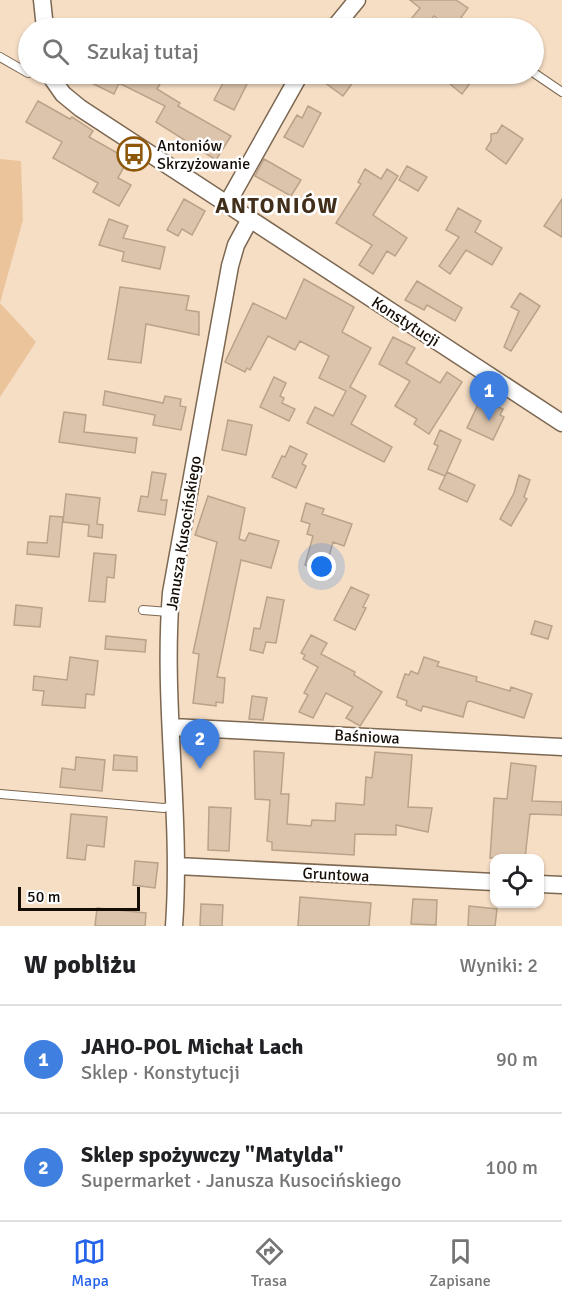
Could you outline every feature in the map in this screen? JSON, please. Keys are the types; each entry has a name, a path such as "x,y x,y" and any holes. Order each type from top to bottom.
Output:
{"street":[{"path":"42,0 44,18"},
{"path":"342,18 357,0"},
{"name":"Konstytucji","path":"55,84 74,103 562,423"},
{"path":"227,204 294,84"},
{"name":"Janusza Kusocińskiego","path":"174,926 177,866 169,612 173,572 230,266 236,245 250,219"},
{"name":"Baśniowa","path":"172,727 562,747"},
{"name":"Gruntowa","path":"177,866 490,882"},
{"path":"544,884 562,885"}],"lane":[{"path":"0,57 18,67"},
{"path":"544,80 562,92"},
{"path":"143,610 169,612"},
{"path":"0,794 164,808 175,804"}],"shaded area":[{"path":"0,159 21,161 23,220 0,303"},
{"path":"0,303 36,342 0,397"}],"building":[{"path":"410,0 456,0 468,8 461,18 434,16 432,18 412,18 420,8"},
{"path":"94,84 119,84 114,94"},
{"path":"121,84 160,84 157,89 180,103 178,106 231,136 216,160 156,122 165,106"},
{"path":"222,84 247,84 234,110 214,100"},
{"path":"327,84 352,84 343,96"},
{"path":"450,84 470,84 462,94"},
{"path":"38,101 70,119 72,117 93,131 89,137 128,159 118,178 131,185 119,206 93,192 98,183 53,158 62,142 26,122"},
{"path":"308,106 321,113 303,147 284,137 297,115 302,118"},
{"path":"502,125 523,139 506,164 486,149 491,141 491,134 497,133"},
{"path":"264,159 301,180 291,196 255,176"},
{"path":"407,166 427,177 418,191 399,180"},
{"path":"365,169 381,179 387,169 398,176 373,215 407,238 395,256 387,251 373,274 359,265 372,245 336,223 361,184 358,182"},
{"path":"184,199 205,211 192,235 182,229 178,236 167,230"},
{"path":"562,199 562,237 544,226"},
{"path":"458,208 481,221 475,232 502,248 492,265 466,250 450,274 439,266 459,237 446,230"},
{"path":"109,219 128,226 123,238 165,247 160,269 122,261 124,252 99,245"},
{"path":"304,279 354,307 342,332 371,348 350,387 366,396 351,424 392,447 384,462 307,423 315,407 333,416 346,391 319,378 329,356 300,341 295,350 268,336 250,370 247,368 245,372 225,362 253,303 286,319"},
{"path":"417,281 462,308 455,321 427,305 424,310 405,300"},
{"path":"120,287 189,296 186,310 199,312 199,335 146,324 141,363 108,359"},
{"path":"520,293 540,306 511,351 504,347 519,311 511,307"},
{"path":"393,337 415,348 406,363 440,383 447,372 462,382 429,434 414,424 417,419 395,406 410,381 379,364"},
{"path":"274,377 286,383 280,396 284,398 282,403 295,409 289,421 260,407"},
{"path":"105,391 163,403 165,396 181,399 180,406 186,407 181,430 153,425 155,415 103,405"},
{"path":"481,398 503,409 500,415 504,417 493,440 467,428"},
{"path":"64,412 86,415 84,432 137,438 135,453 59,442"},
{"path":"228,420 252,425 246,455 222,450"},
{"path":"440,430 461,440 445,476 428,469 438,446 434,444"},
{"path":"290,446 307,454 302,464 306,466 296,488 272,477 282,456 285,457"},
{"path":"152,472 166,474 161,500 167,500 165,515 138,511 141,496 148,497"},
{"path":"447,472 475,485 467,502 439,489"},
{"path":"519,475 530,480 524,497 527,499 511,526 500,519 514,493"},
{"path":"66,494 100,498 97,524 103,525 102,538 88,536 89,525 63,522"},
{"path":"208,496 245,508 239,539 245,541 249,533 279,541 271,568 241,560 217,677 225,678 223,703 216,702 216,706 193,703 199,654 193,653 217,542 195,535"},
{"path":"306,503 324,509 322,514 352,524 344,546 333,542 325,571 305,565 313,536 307,534 310,524 301,521"},
{"path":"50,516 63,517 59,557 27,554 28,542 47,543"},
{"path":"94,553 116,555 114,578 107,577 105,602 89,601"},
{"path":"351,587 369,595 363,607 366,608 355,630 334,620"},
{"path":"267,597 284,600 276,643 266,642 263,653 250,650 254,628 260,629"},
{"path":"16,605 42,608 40,627 14,625"},
{"path":"535,621 552,626 548,639 531,634"},
{"path":"311,635 327,643 321,654 355,672 354,675 382,692 360,726 346,718 353,707 326,693 313,718 299,712 308,695 304,693 318,667 303,659 305,655 301,653"},
{"path":"106,636 146,640 145,652 105,649"},
{"path":"70,657 98,661 94,695 86,694 85,708 42,705 44,691 33,690 34,676 67,680"},
{"path":"424,657 439,662 437,666 477,677 476,681 510,691 511,687 532,694 524,718 470,701 467,702 463,717 423,706 421,711 406,705 407,701 397,697 405,674 409,675 411,671 418,674"},
{"path":"252,696 267,698 263,720 249,719"},
{"path":"254,751 284,753 281,794 289,794 287,824 311,826 312,820 335,821 336,803 364,805 366,777 372,778 375,752 412,755 408,807 432,808 428,832 396,825 396,835 355,834 354,855 272,850 272,842 267,841 270,800 255,799"},
{"path":"114,755 137,757 137,771 113,770"},
{"path":"76,757 105,760 102,791 60,787 62,768 75,770"},
{"path":"511,763 536,766 532,801 562,802 562,815 530,814 525,854 490,854 494,798 507,799"},
{"path":"209,807 231,808 229,851 208,850"},
{"path":"71,814 107,817 104,847 87,845 85,860 67,858"},
{"path":"135,861 158,863 155,888 133,885"},
{"path":"300,897 371,903 369,926 298,926"},
{"path":"413,899 437,900 436,925 411,924"},
{"path":"201,904 223,905 222,926 200,926"},
{"path":"469,906 497,909 495,926 468,926"},
{"path":"97,908 146,913 145,926 95,926"}],"place":[{"name":"Antoniów Skrzyżowanie","path":"134,154"},
{"name":"JAHO-POL Michał Lach","path":"489,421"},
{"name":"Sklep spożywczy \"Matylda\"","path":"200,769"}],"district":[{"name":"ANTONIÓW","path":"277,205"}]}
